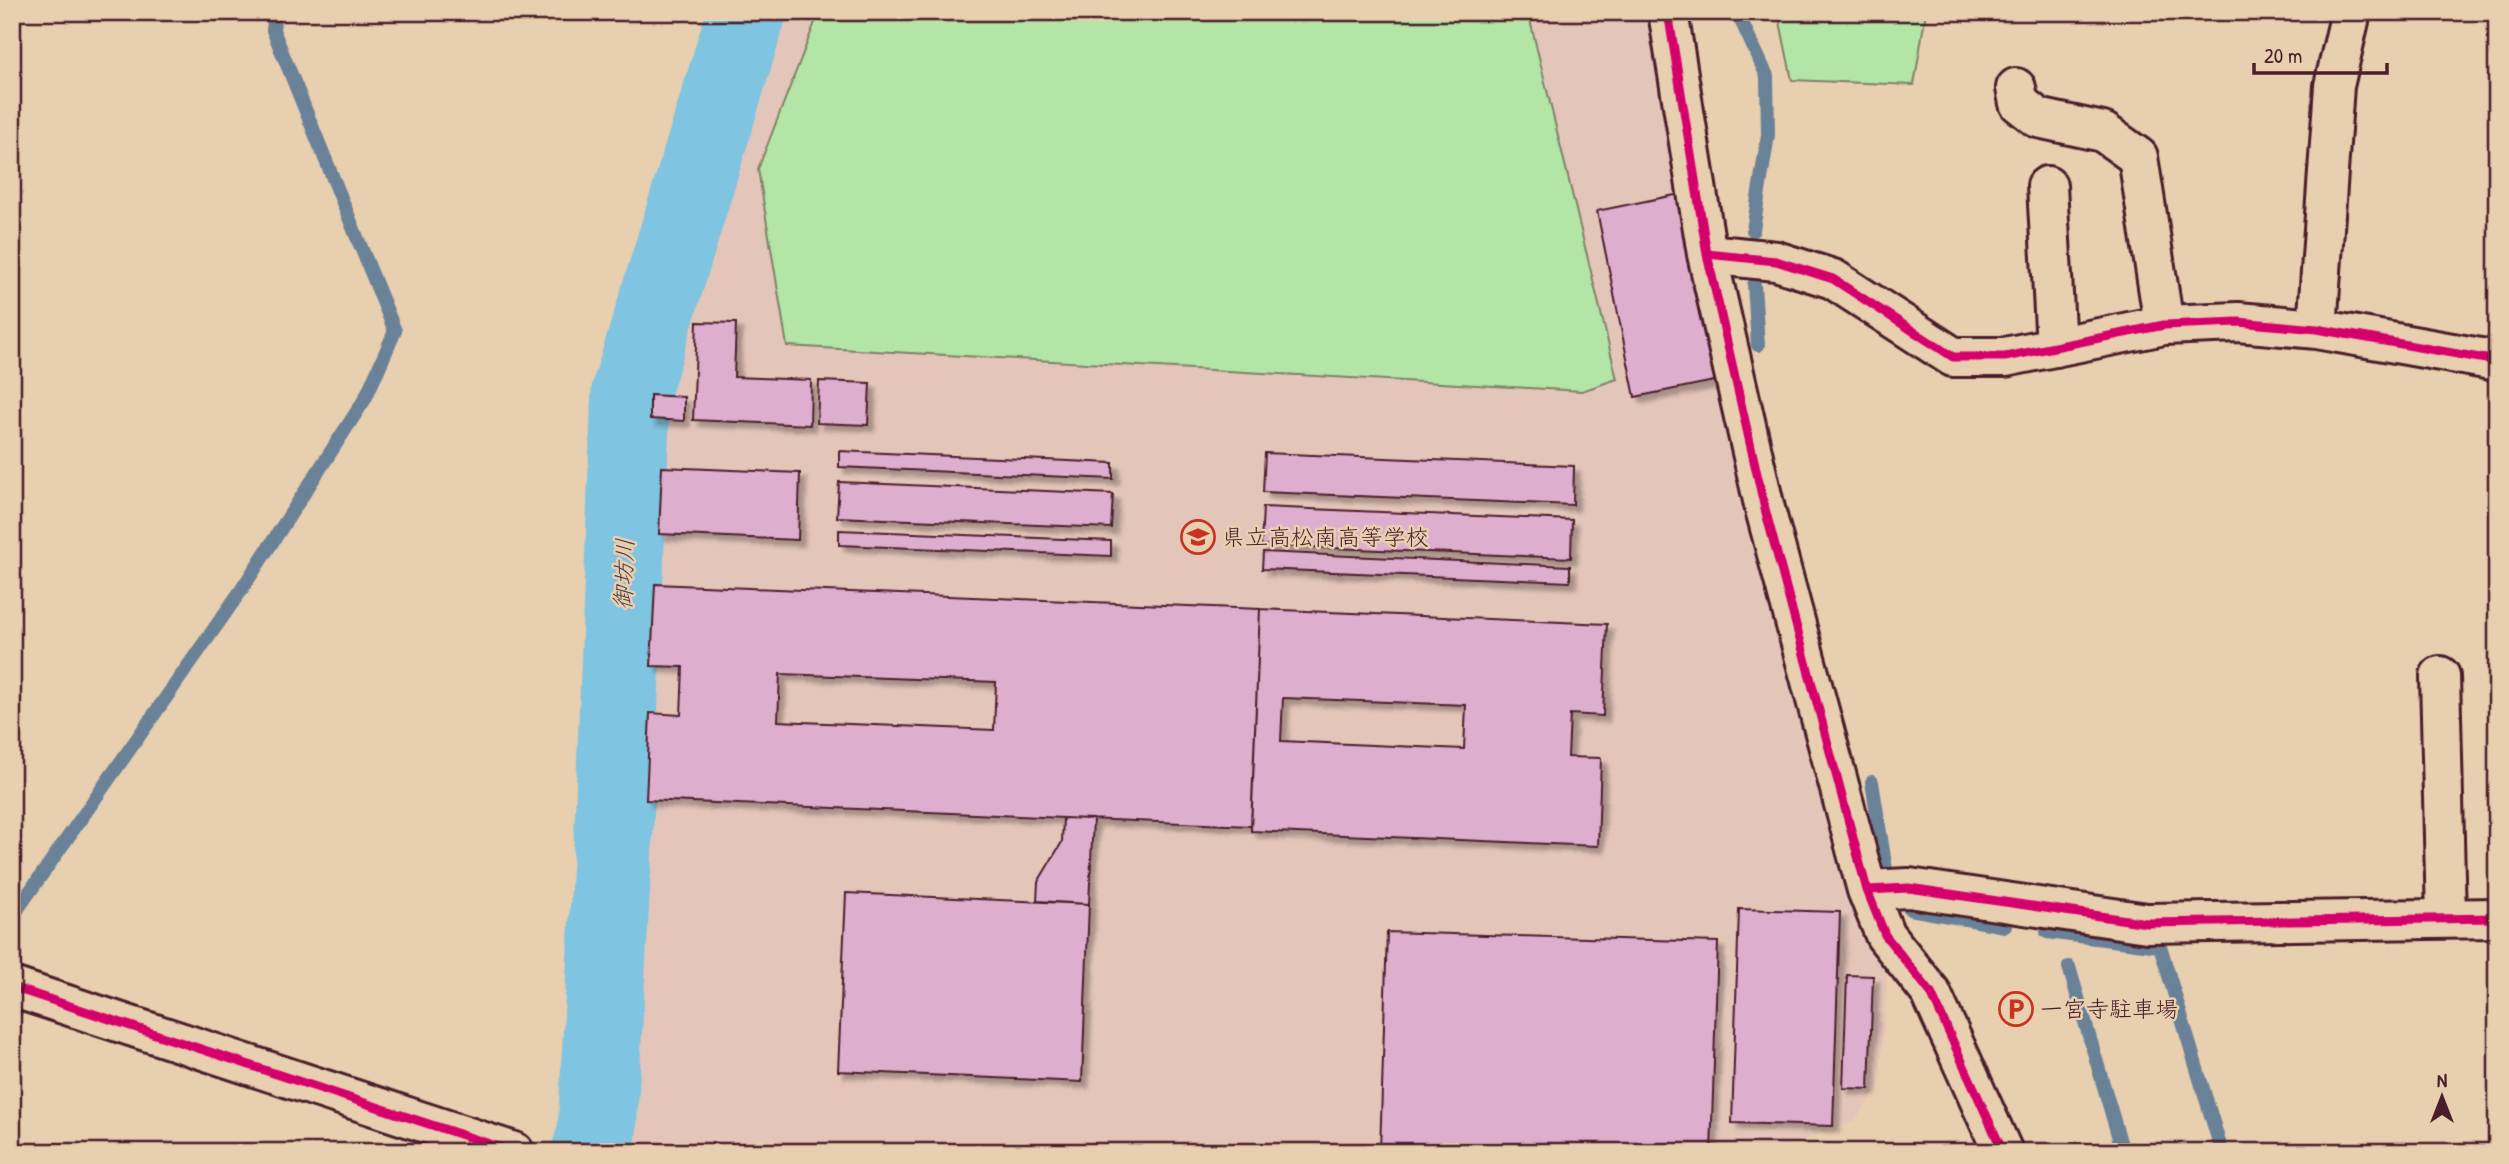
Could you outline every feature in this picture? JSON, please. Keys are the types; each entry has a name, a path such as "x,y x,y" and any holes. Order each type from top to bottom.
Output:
{"street":[{"path":"1668,12 1707,254 1765,509 1867,890 1885,935 1931,993 2003,1152"},
{"path":"2317,329 2334,86 2351,12"},
{"path":"2016,88 2019,103 2038,118 2104,132 2138,157 2164,325"},
{"path":"2047,186 2056,346"},
{"path":"1707,254 1776,261 1833,279 1953,357 2005,357 2164,325 2238,322 2317,329 2497,361"},
{"path":"2440,676 2446,918"},
{"path":"1867,890 1909,888 2147,923 2497,918"},
{"path":"12,987 514,1152"}],"shaded area":[{"name":"県立高松南高等学校","path":"766,12 1651,12 1730,419 1842,883 1888,968 1879,1086 1854,1121 1771,1152 626,1152 633,655 641,407"}],"green space":[{"path":"819,12 1528,12 1617,379 1582,391 787,346 758,169"},
{"path":"1778,12 1926,12 1914,85 1792,80"}],"building":[{"path":"1680,194 1719,380 1635,397 1597,211"},
{"path":"697,322 736,323 734,377 811,380 810,425 693,420"},
{"path":"819,381 870,383 868,425 817,423"},
{"path":"650,395 684,397 684,421 650,419"},
{"path":"839,451 1113,463 1113,479 839,467"},
{"path":"1265,453 1574,466 1573,505 1263,492"},
{"path":"662,467 800,473 798,540 659,534"},
{"path":"839,482 1113,494 1111,528 837,517"},
{"path":"1263,507 1572,520 1571,558 1261,545"},
{"path":"839,530 1111,541 1111,556 839,545"},
{"path":"1263,552 1570,566 1570,582 1262,569"},
{"path":"655,584 1260,609 1251,826 646,800 650,713 681,715 683,667 651,666","holes":["780,674 996,682 994,730 778,721"]},
{"path":"1260,609 1607,624 1603,716 1570,714 1568,757 1601,758 1598,846 1251,831","holes":["1283,698 1466,705 1464,749 1281,741"]},
{"path":"1063,818 1093,819 1089,904 1037,901 1038,882 1062,842"},
{"path":"846,893 1089,904 1082,1082 838,1071"},
{"path":"1739,909 1840,912 1833,1126 1732,1123"},
{"path":"1387,932 1718,942 1711,1152 1380,1152"},
{"path":"1847,975 1873,976 1869,1089 1843,1088"},
{"path":"712,1142 739,1152 708,1152"}],"waterway":[{"path":"12,917 240,592 365,399 395,331 273,30 275,12"},
{"name":"御坊川","path":"591,1152 597,1132 614,826 631,391 747,12"},
{"path":"1737,12 1767,76 1768,135 1753,230"},
{"path":"1754,285 1758,345"},
{"path":"1872,782 1886,870"},
{"path":"1910,909 2005,926"},
{"path":"2047,932 2160,946 2222,1152"},
{"path":"2069,967 2123,1152"}],"cycle path":[{"path":"1668,12 1707,254 1765,509 1867,890 1885,935 1931,993 2003,1152"},
{"path":"1707,254 1776,261 1833,279 1953,357 2005,357 2164,325 2238,322 2317,329 2497,361"},
{"path":"1867,890 1909,888 2147,923 2497,918"},
{"path":"12,987 514,1152"}],"place":[{"name":"県立高松南高等学校","path":"1198,537"},
{"name":"一宮寺駐車場","path":"2016,1009"}]}
